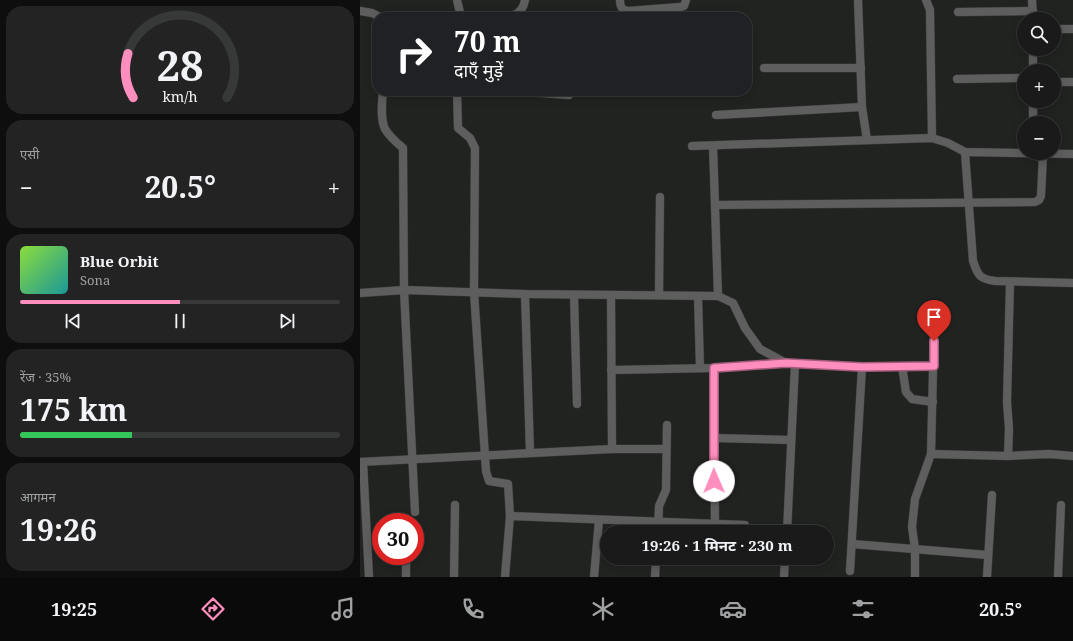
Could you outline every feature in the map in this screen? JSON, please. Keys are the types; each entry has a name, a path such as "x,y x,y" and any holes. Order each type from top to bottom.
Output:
{"street":[{"path":"457,0 460,12"},
{"path":"519,12 525,0"},
{"path":"620,0 621,7 628,11 680,7 684,6 686,0"},
{"path":"858,0 862,107 867,140"},
{"path":"926,0 930,10 932,138"},
{"path":"1032,0 1033,12"},
{"path":"360,12 372,13"},
{"path":"958,12 1017,14"},
{"path":"1061,29 1073,29"},
{"path":"764,68 861,68"},
{"path":"957,79 1017,78"},
{"path":"1061,82 1073,82"},
{"path":"383,96 382,116 385,129 403,148 404,290 415,512"},
{"path":"457,96 458,128 470,138 475,148 474,292 486,472 489,481 508,484 510,516 506,577"},
{"path":"716,115 862,107"},
{"path":"692,146 932,138 948,143 965,152 1017,153"},
{"path":"713,146 718,296"},
{"path":"965,152 970,202 973,261 977,273 984,280 1073,283"},
{"path":"1061,154 1073,154"},
{"path":"715,205 1029,202 1039,200 1041,196 1043,160"},
{"path":"659,295 660,196"},
{"path":"1008,456 1010,282"},
{"path":"360,293 404,290 574,295 718,296 733,303 745,328 760,349 791,364"},
{"path":"525,294 530,452"},
{"path":"574,295 577,404"},
{"path":"611,295 612,448"},
{"path":"698,296 700,368"},
{"path":"915,577 915,549 912,527 915,499 931,454 934,329"},
{"path":"787,525 791,440 791,364"},
{"path":"611,370 714,368 791,364 862,367 934,366"},
{"path":"902,366 906,392 909,396 912,399 933,402"},
{"path":"850,571 862,367"},
{"path":"714,368 715,525"},
{"path":"658,522 659,506 666,490 667,425"},
{"path":"714,438 791,440"},
{"path":"369,577 362,462 612,448 666,449"},
{"path":"931,454 1008,456 1049,454 1073,456"},
{"path":"987,577 992,495"},
{"path":"454,577 455,505"},
{"path":"1058,577 1061,505"},
{"path":"510,516 658,522 686,525"},
{"path":"594,577 599,520"},
{"path":"852,544 988,555"},
{"path":"406,565 406,577"},
{"path":"655,577 656,565"},
{"path":"784,577 785,565"}],"route":[{"path":"714,481 714,368 786,363 862,367 934,366 934,341"}]}
